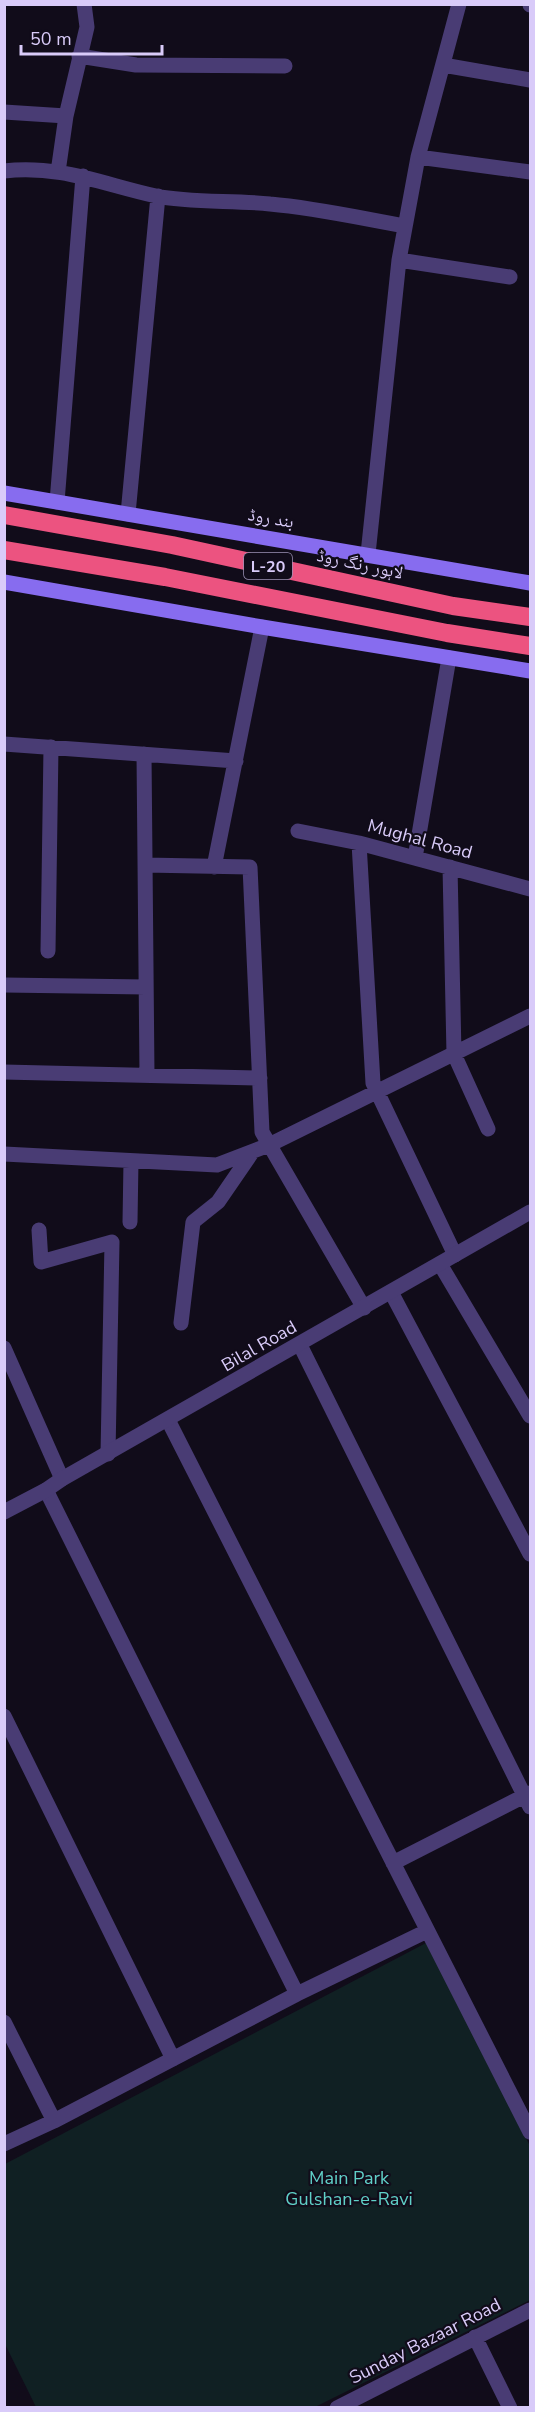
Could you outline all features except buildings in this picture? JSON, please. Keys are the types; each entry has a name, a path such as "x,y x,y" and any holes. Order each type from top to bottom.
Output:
{"highway":[{"name":"لاہور رنگ روڈ","path":"4,515 172,545 453,606 531,617"},
{"name":"L-20","path":"4,550 165,577 447,633 531,646"}],"main road":[{"name":"بند روڈ","path":"4,493 531,583"},
{"path":"4,582 531,671"}],"street":[{"path":"58,172 66,116 87,27 84,4"},
{"path":"368,554 399,260 418,158 459,4"},
{"path":"80,56 136,65 285,66"},
{"path":"443,65 531,80"},
{"path":"4,112 66,116"},
{"path":"418,158 531,172"},
{"path":"4,171 28,168 58,172 158,196 309,208 405,226"},
{"path":"57,502 82,176"},
{"path":"128,514 158,196"},
{"path":"399,260 510,277"},
{"path":"214,867 262,627"},
{"path":"415,858 449,658"},
{"path":"4,749 5,744 236,760"},
{"path":"48,951 51,747"},
{"path":"144,754 147,1075"},
{"name":"Mughal Road","path":"298,831 359,843 531,889"},
{"path":"359,843 373,1083 455,1255"},
{"path":"145,864 250,867 262,1132 364,1308"},
{"path":"450,867 454,1054 488,1129"},
{"path":"4,985 146,987"},
{"path":"4,1154 217,1165 269,1144 378,1093 531,1016"},
{"path":"4,1072 260,1078"},
{"path":"181,1323 193,1222 218,1202 252,1151"},
{"path":"130,1222 131,1161"},
{"name":"Bilal Road","path":"4,1512 531,1212"},
{"path":"39,1230 41,1262 112,1242 108,1454"},
{"path":"440,1264 531,1416"},
{"path":"391,1292 531,1554"},
{"path":"300,1345 529,1798 393,1863"},
{"path":"4,1348 62,1479"},
{"path":"168,1420 531,2132"},
{"path":"46,1490 297,1994"},
{"path":"4,1716 173,2060"},
{"path":"4,2144 54,2121 297,1994 427,1931"},
{"path":"4,2022 54,2121"},
{"name":"Sunday Bazaar Road","path":"337,2408 531,2310"},
{"path":"475,2337 510,2408"}],"green space":[{"name":"Main Park Gulshan-e-Ravi","path":"426,1943 530,2146 530,2300 315,2407 36,2407 5,2344 5,2164"}]}
